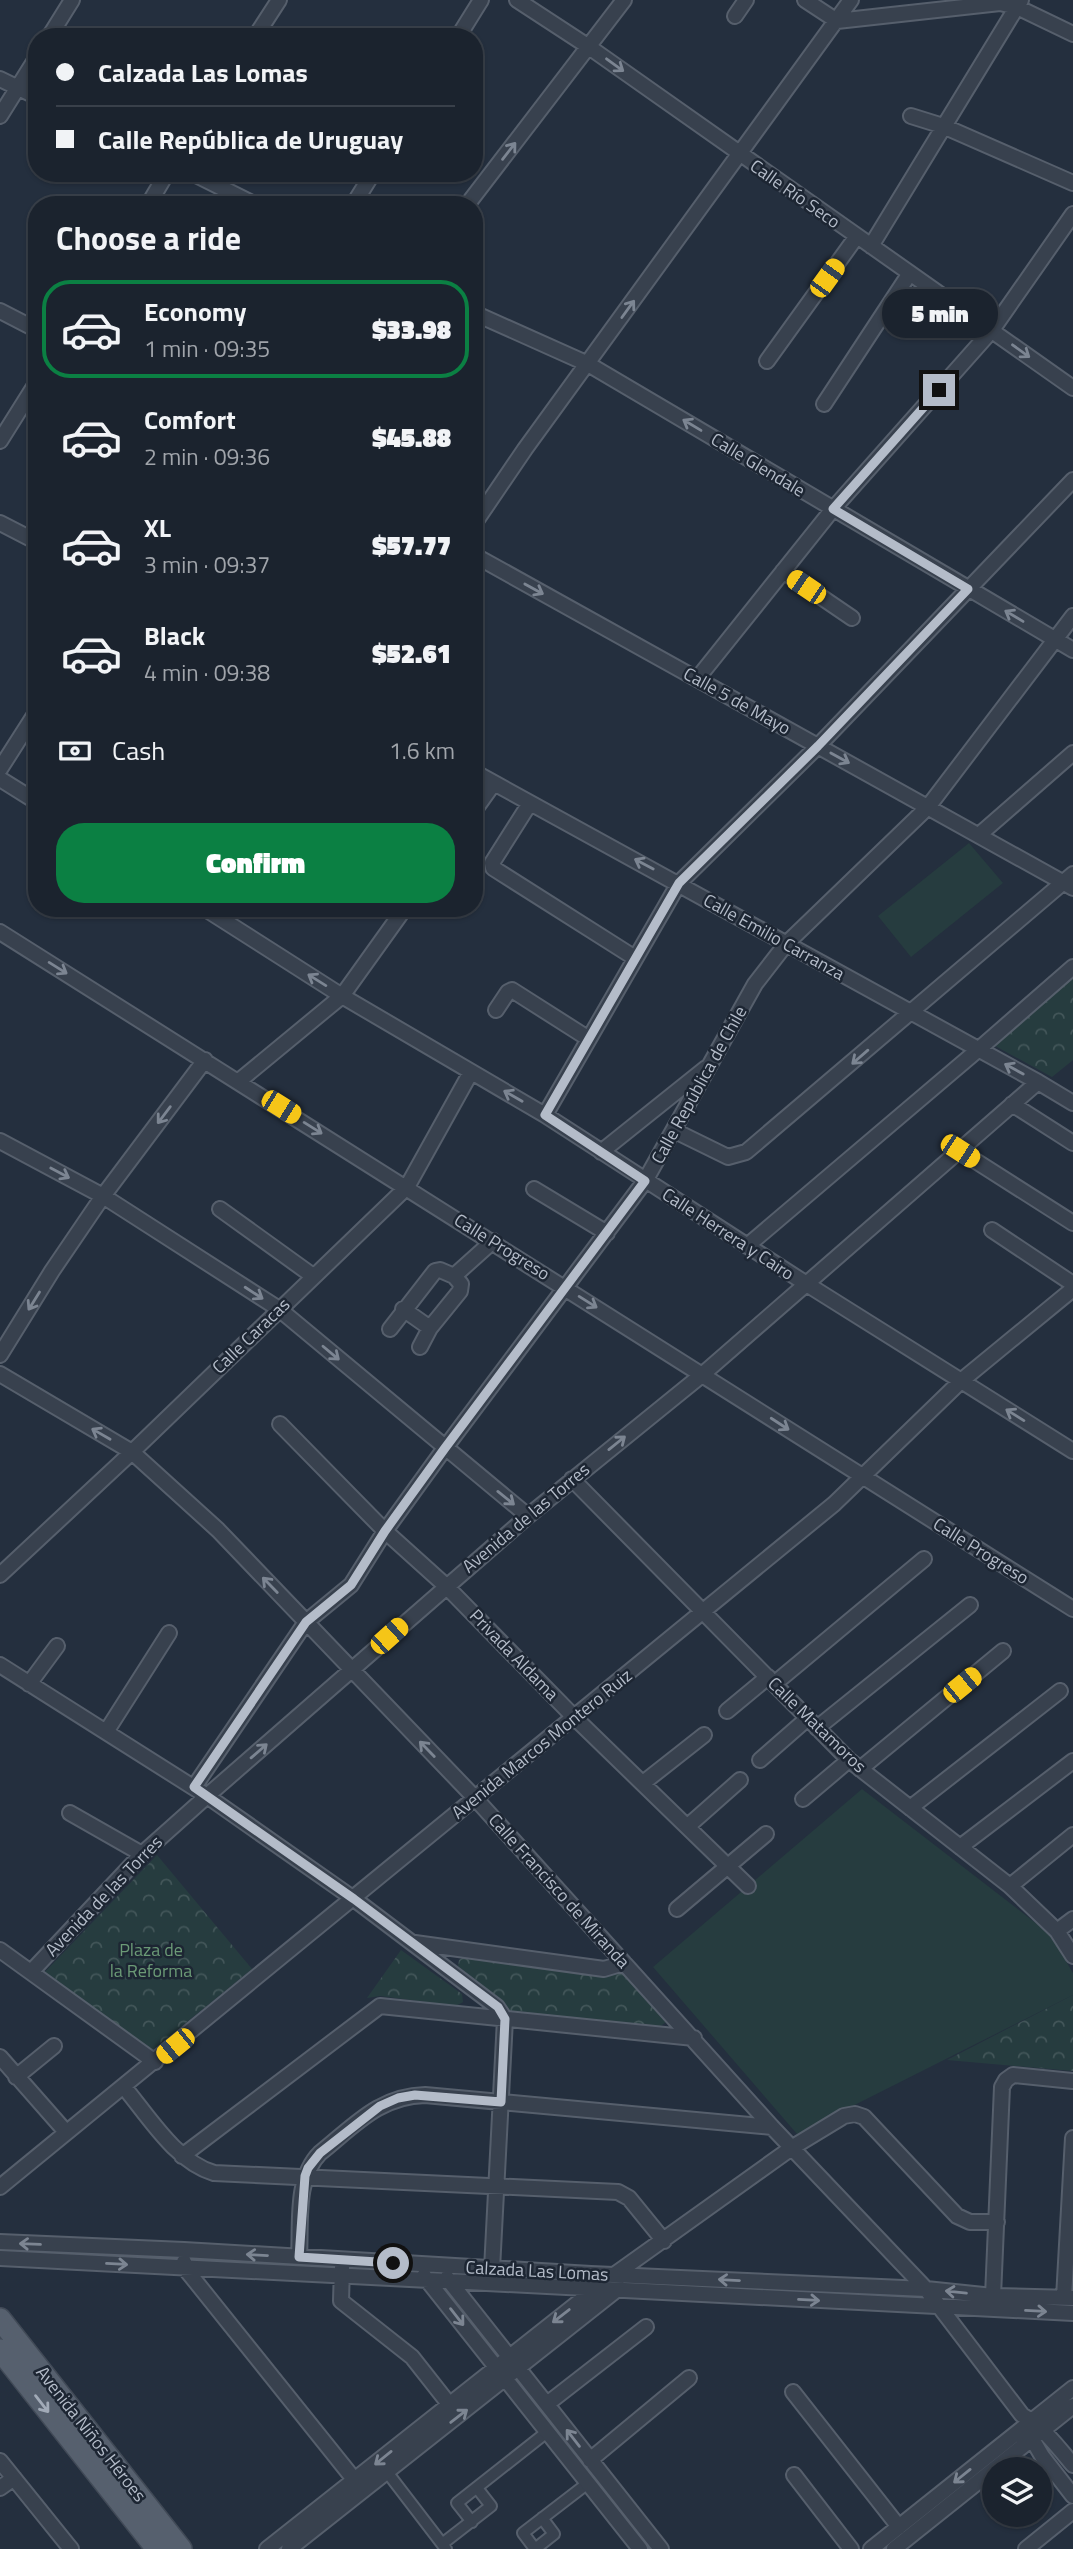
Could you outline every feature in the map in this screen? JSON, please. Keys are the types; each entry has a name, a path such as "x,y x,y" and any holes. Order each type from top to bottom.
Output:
{"main road":[{"name":"Avenida Niños Héroes","path":"0,2319 181,2549"},
{"name":"Avenida Niños Héroes","path":"3,2359 157,2549"}],"street":[{"path":"55,28 72,0"},
{"path":"261,28 279,0"},
{"path":"464,28 481,0"},
{"name":"Calle Río Seco","path":"517,0 589,47 1073,388"},
{"path":"474,196 624,0"},
{"path":"735,16 746,0"},
{"path":"805,0 837,21 1019,3 1073,33"},
{"path":"483,511 851,0"},
{"path":"871,246 1019,3"},
{"path":"0,116 28,72"},
{"path":"0,79 28,93"},
{"path":"911,116 1073,183"},
{"path":"210,182 238,196"},
{"path":"697,679 833,509 992,330 1073,214"},
{"path":"767,361 857,236"},
{"path":"824,404 910,273"},
{"path":"0,311 28,325"},
{"name":"Calle Glendale","path":"483,317 588,364 1073,650"},
{"path":"0,441 28,396"},
{"path":"545,1115 679,883 818,746 1073,480"},
{"path":"0,523 28,537"},
{"name":"Calle 5 de Mayo","path":"483,560 979,835 1070,881"},
{"path":"783,572 852,618"},
{"name":"Calle República de Chile","path":"194,1787 306,1622 351,1585 385,1531 445,1448 645,1181 755,984 786,944 928,807 1073,616"},
{"path":"0,769 28,725"},
{"path":"979,835 1073,753"},
{"name":"Calle Emilio Carranza","path":"483,777 979,1049 1073,1104"},
{"path":"0,779 28,796"},
{"path":"483,798 494,783"},
{"path":"530,803 493,860 493,868 635,958"},
{"path":"675,1131 728,1157 741,1155 758,1144 1070,881"},
{"name":"Calle Herrera y Cairo","path":"218,917 342,996 545,1115 747,1247 1073,1451"},
{"path":"239,1081 342,996 399,917"},
{"name":"Calle Progreso","path":"0,932 1073,1609"},
{"path":"747,1247 1073,967"},
{"path":"496,1010 512,990 589,1039"},
{"path":"0,1355 103,1196 205,1060"},
{"path":"601,1152 712,1064"},
{"name":"Calle Caracas","path":"0,1575 407,1187 471,1072"},
{"name":"Avenida de las Torres","path":"31,1972 142,1854 207,1796 446,1586 572,1479 703,1374 1038,1082"},
{"path":"1012,1104 1073,1143"},
{"path":"0,1141 103,1196 279,1309 528,1516"},
{"path":"960,1151 1073,1223"},
{"path":"534,1189 607,1233"},
{"path":"220,1209 313,1276"},
{"path":"992,1230 1073,1286"},
{"path":"454,1276 493,1241"},
{"path":"390,1329 437,1270 454,1276 461,1284 460,1292 430,1328 420,1347"},
{"name":"Avenida Marcos Montero Ruiz","path":"0,2187 824,1512 961,1381 1073,1286"},
{"path":"403,1310 430,1328"},
{"name":"Calle Francisco de Miranda","path":"0,1374 132,1452 218,1530 475,1798 772,2127 926,2289 1030,2426"},
{"name":"Privada Aldama","path":"280,1424 385,1531 446,1586 574,1717 748,1886"},
{"name":"Calle Matamoros","path":"572,1479 854,1765 1010,1886 1057,1931 1073,1956"},
{"path":"727,1711 771,1681 924,1559"},
{"path":"760,1760 970,1605"},
{"path":"106,1732 169,1633"},
{"path":"29,1684 57,1646"},
{"path":"803,1800 854,1765 1003,1651"},
{"path":"0,1665 194,1787 354,1899 498,2007 505,2019 492,2269"},
{"path":"910,1808 1060,1691"},
{"path":"643,1783 704,1735"},
{"path":"960,1847 1073,1761"},
{"path":"688,1826 740,1780"},
{"path":"70,1813 142,1854"},
{"path":"677,1909 766,1834"},
{"path":"1010,1886 1073,1835"},
{"path":"1057,1931 1073,1919"},
{"path":"413,1943 604,1969 624,1962"},
{"path":"0,1950 155,2062"},
{"path":"182,2156 377,2006 694,2038"},
{"path":"16,2077 54,2046"},
{"path":"0,2057 66,2132"},
{"path":"993,2296 1002,2087 1013,2075 1073,2081"},
{"path":"124,2088 182,2156 200,2169 214,2173 498,2185 625,2194 664,2241"},
{"path":"299,2257 305,2176 320,2153 380,2106 405,2096 425,2095 772,2127"},
{"path":"514,2363 596,2289 626,2271 793,2147 844,2116 855,2114 863,2117 957,2216 970,2222 997,2222"},
{"path":"1068,2298 1073,2138"},
{"name":"Calzada Las Lomas","path":"0,2242 492,2269 626,2271 926,2289 993,2296 1068,2298"},
{"path":"184,2250 184,2267 359,2485"},
{"name":"Calzada Las Lomas","path":"0,2258 1073,2313"},
{"path":"343,2260 341,2301 412,2357 449,2404"},
{"path":"414,2264 640,2549"},
{"path":"437,2265 661,2549"},
{"path":"267,2549 359,2485 387,2472 501,2373 618,2290 626,2271"},
{"path":"547,2404 646,2327"},
{"path":"289,2549 449,2404 501,2373"},
{"path":"590,2460 689,2378"},
{"path":"894,2549 1073,2388"},
{"path":"793,2392 899,2527"},
{"path":"875,2548 1030,2426 1073,2406"},
{"path":"1030,2426 1073,2465"},
{"path":"1030,2426 1042,2456 1073,2496"},
{"path":"471,2522 457,2503 547,2432"},
{"path":"0,2461 71,2549"},
{"path":"387,2472 444,2547 491,2506 477,2488"},
{"path":"794,2475 851,2549"},
{"path":"0,2488 13,2478"},
{"path":"542,2518 554,2534 535,2549 523,2533 542,2518 588,2483"},
{"path":"609,2509 621,2499"},
{"path":"1026,2549 1073,2511"}],"green space":[{"path":"969,843 1003,883 911,957 878,916"},
{"path":"1073,974 1073,1060 1052,1077 988,1042"},
{"path":"862,1789 1050,1934 1073,1973 1073,1995 797,2134 653,1967"},
{"name":"Plaza de la Reforma","path":"157,1855 252,1969 150,2052 43,1974"},
{"path":"401,1950 462,1994 463,2002 456,2006 380,1996 367,1998"},
{"path":"467,1955 608,1977 619,1970 666,2022 654,2031 510,2013 501,2001 458,1966 459,1960"},
{"path":"1073,1995 1073,2071 947,2060"},
{"path":"518,2375 657,2549 644,2549 510,2381"}],"route":[{"path":"393,2263 299,2257 305,2176 320,2153 386,2102 405,2096 425,2095 501,2102 505,2019 498,2007 413,1943 194,1787 306,1622 351,1585 385,1531 445,1448 645,1181 545,1115 679,883 818,746 968,589 833,509 939,390"}]}
